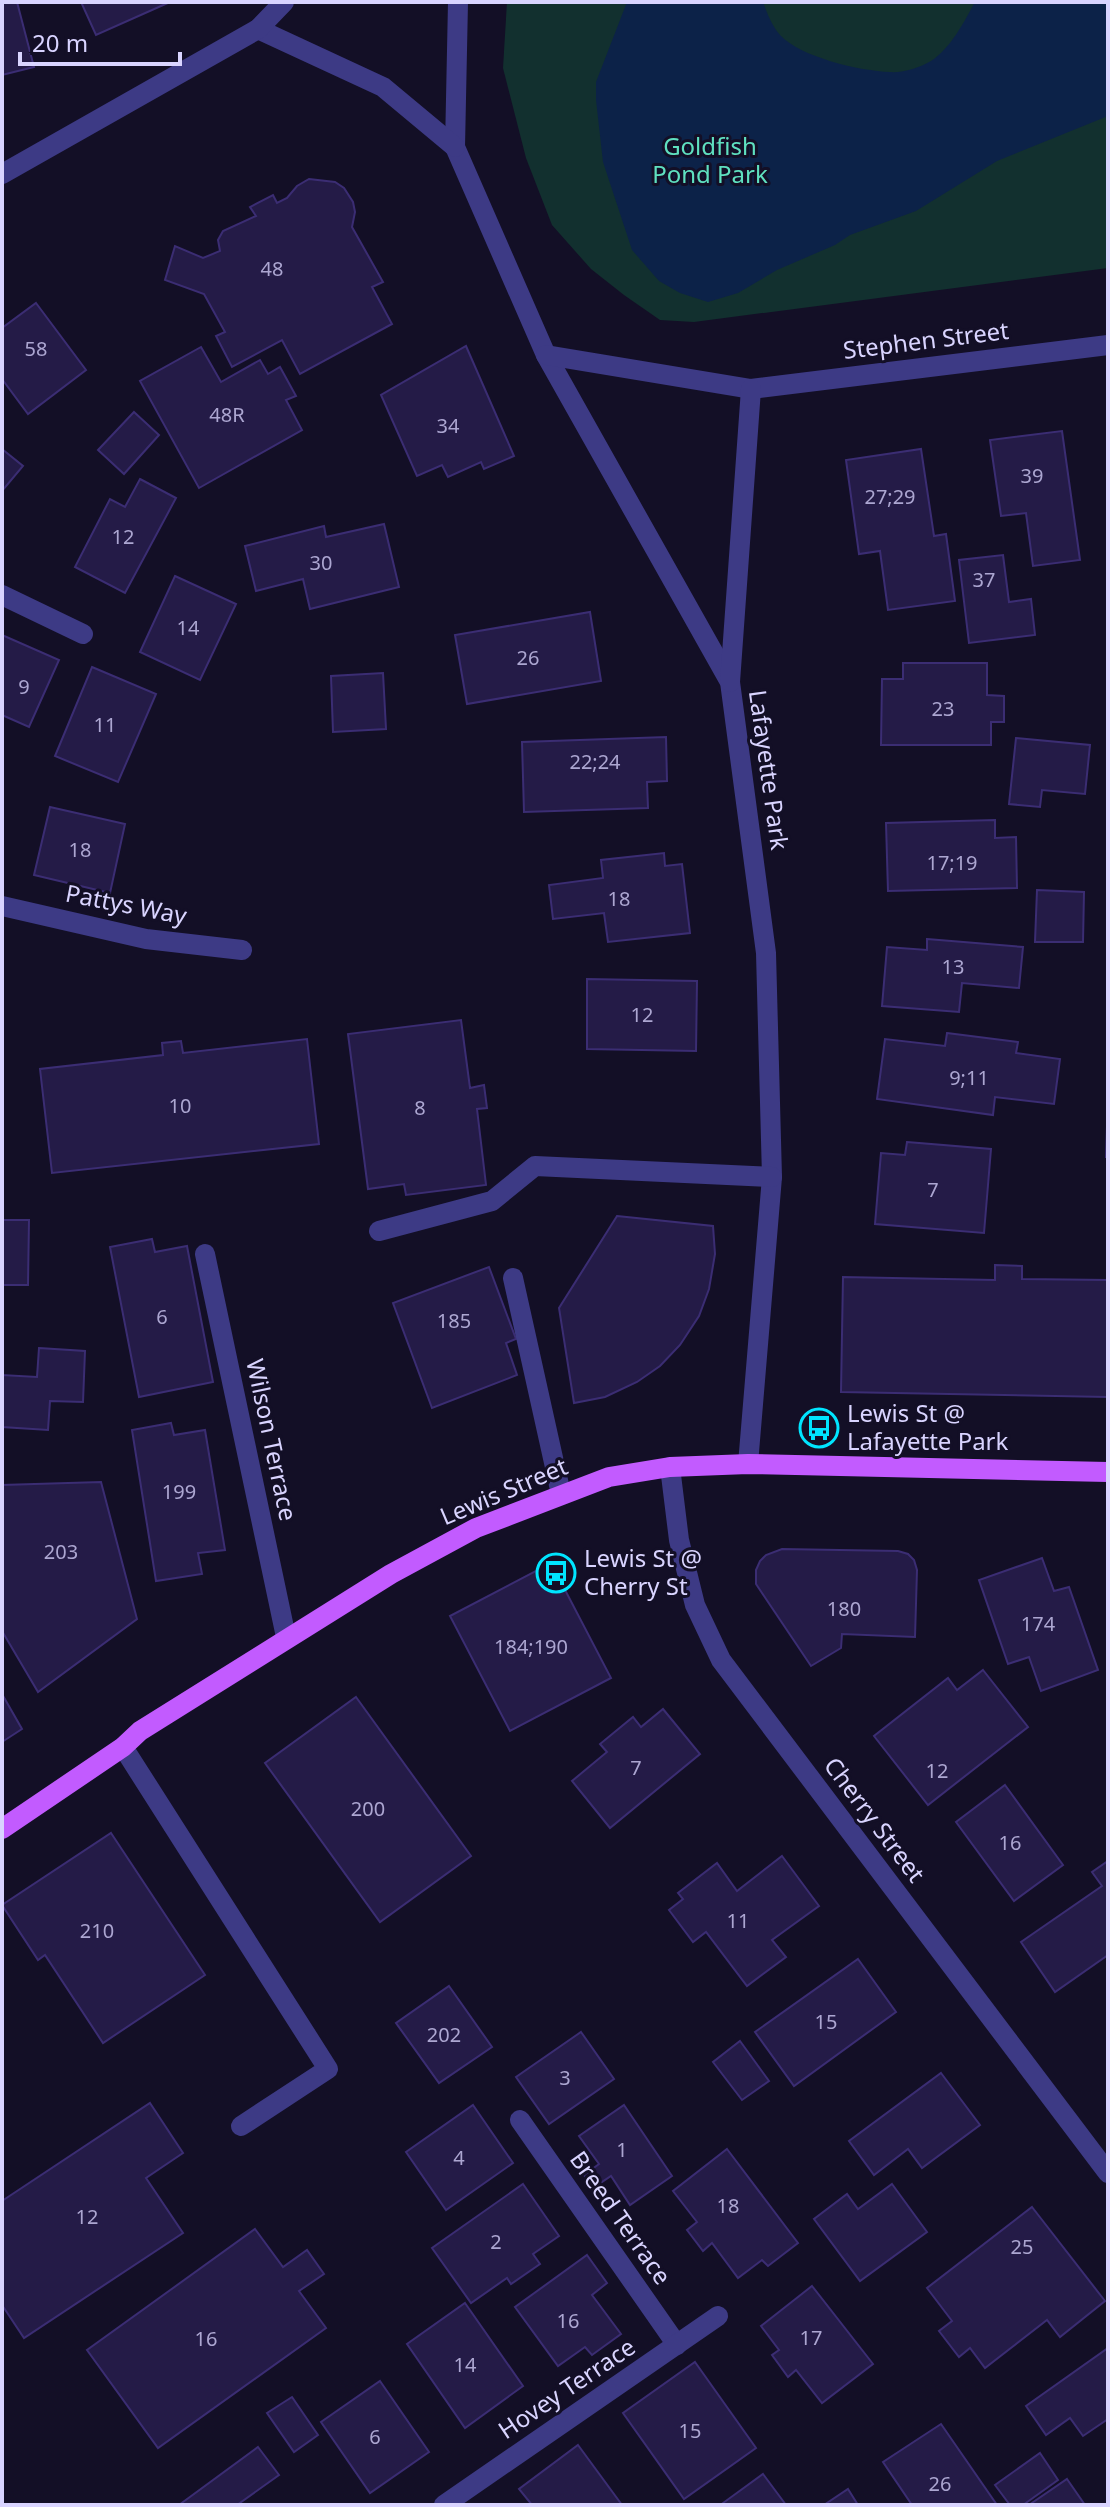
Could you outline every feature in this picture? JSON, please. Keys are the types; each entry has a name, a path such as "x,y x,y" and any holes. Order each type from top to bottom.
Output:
{"main road":[{"name":"Lewis Street","path":"2,1829 123,1747 140,1731 391,1574 476,1528 609,1477 670,1467 748,1464 1108,1472"}],"street":[{"path":"2,174 258,29 284,2"},
{"name":"Lafayette Park","path":"458,2 455,147 546,355 730,682 766,953 772,1177 748,1464"},
{"name":"Lafayette Park","path":"258,29 383,87 455,147"},
{"name":"Stephen Street","path":"546,355 751,389 1108,345"},
{"path":"730,682 751,389"},
{"path":"2,595 83,634"},
{"name":"Pattys Way","path":"2,906 146,939 242,950"},
{"path":"379,1231 492,1201 535,1166 772,1177"},
{"name":"Wilson Terrace","path":"205,1254 286,1637"},
{"path":"513,1278 561,1494"},
{"name":"Cherry Street","path":"670,1467 679,1540 692,1592 721,1660 1108,2173"},
{"path":"123,1747 328,2069 241,2126"},
{"name":"Breed Terrace","path":"520,2120 677,2345"},
{"name":"Hovey Terrace","path":"444,2505 718,2316"}],"green space":[{"name":"Goldfish Pond Park","path":"507,2 1108,2 1108,268 694,322 660,320 591,269 552,225 526,158 503,68"}],"water":[{"path":"627,2 763,2 780,35 801,50 847,66 895,72 916,68 938,56 956,34 975,2 1108,2 1108,116 997,161 916,211 850,235 835,245 777,270 738,293 708,302 680,293 659,281 632,250 603,162 596,82"}],"building":[{"path":"2,2 17,2 34,67 2,75"},
{"path":"81,2 170,2 96,35"},
{"path":"309,179 335,182 344,188 353,202 352,227 383,282 372,287 392,324 300,374 282,340 232,367 216,336 225,332 204,294 165,280 175,246 203,258 220,251 218,240 223,231 256,216 250,207 273,195 277,203"},
{"path":"36,303 86,370 28,414 2,379 2,328"},
{"path":"466,346 514,456 484,469 481,462 448,477 442,465 417,476 381,395"},
{"path":"201,347 221,382 260,360 268,374 280,367 296,396 286,400 302,430 199,488 140,381"},
{"path":"134,412 159,435 124,474 98,450"},
{"path":"1062,431 1080,560 1033,566 1026,513 1001,516 990,440"},
{"path":"2,449 23,466 2,491"},
{"path":"921,449 934,536 946,534 955,601 888,610 880,551 859,554 846,460"},
{"path":"140,479 176,498 125,593 75,567 110,499 125,507"},
{"path":"384,524 399,587 310,609 303,579 256,591 245,546 324,526 326,537"},
{"path":"1003,555 1009,602 1031,599 1035,635 969,643 959,560"},
{"path":"175,576 236,604 200,680 140,652"},
{"path":"590,612 601,681 467,704 455,635"},
{"path":"2,635 59,660 29,727 2,715"},
{"path":"903,663 987,663 987,695 1004,696 1004,722 991,722 991,745 881,745 882,679 903,679"},
{"path":"92,667 156,694 118,782 55,756"},
{"path":"383,673 386,729 333,732 331,676"},
{"path":"666,737 667,781 647,782 648,808 524,812 522,742"},
{"path":"1016,738 1090,745 1085,794 1042,790 1040,807 1009,804"},
{"path":"50,807 125,824 110,893 34,875"},
{"path":"995,820 995,838 1016,837 1017,888 888,891 886,823"},
{"path":"664,853 665,866 682,864 690,933 608,942 604,913 553,919 549,885 603,878 601,860"},
{"path":"1037,890 1084,892 1083,942 1035,942"},
{"path":"927,939 1023,947 1019,988 962,983 959,1012 882,1006 887,947 927,950"},
{"path":"587,979 697,981 696,1051 587,1049"},
{"path":"461,1020 470,1088 484,1085 487,1108 477,1109 486,1185 406,1195 404,1184 368,1189 348,1034"},
{"path":"947,1033 1018,1042 1016,1053 1060,1059 1054,1104 995,1097 993,1115 877,1099 885,1039 945,1046"},
{"path":"307,1039 319,1144 52,1173 40,1069 163,1055 162,1043 181,1041 183,1053"},
{"path":"1108,1095 1108,1157 1106,1157"},
{"path":"907,1142 991,1149 984,1233 875,1224 881,1153 905,1155"},
{"path":"617,1216 713,1226 715,1254 709,1289 699,1316 680,1345 660,1366 637,1382 605,1397 574,1403 559,1308"},
{"path":"2,1220 29,1220 28,1285 2,1285"},
{"path":"152,1239 155,1252 187,1246 213,1382 139,1397 110,1247"},
{"path":"995,1265 1022,1266 1022,1279 1108,1280 1108,1397 841,1392 843,1277 995,1280"},
{"path":"489,1267 516,1339 506,1343 517,1375 432,1408 393,1303"},
{"path":"39,1348 85,1351 83,1402 50,1401 48,1430 2,1427 2,1375 37,1377"},
{"path":"171,1423 174,1435 205,1430 225,1550 198,1553 202,1574 156,1581 132,1430"},
{"path":"101,1482 137,1619 38,1692 2,1631 2,1485"},
{"path":"782,1549 898,1551 908,1554 917,1570 915,1637 842,1634 841,1648 811,1666 756,1584 760,1561"},
{"path":"1042,1558 1054,1591 1069,1587 1098,1670 1041,1691 1029,1657 1008,1664 979,1580"},
{"path":"551,1563 611,1678 510,1731 450,1616"},
{"path":"983,1670 1028,1727 928,1805 874,1736 948,1678 957,1690"},
{"path":"2,1694 22,1729 2,1742"},
{"path":"356,1697 471,1856 380,1922 265,1763"},
{"path":"663,1709 700,1754 610,1828 572,1781 607,1752 600,1744 633,1717 641,1727"},
{"path":"1005,1785 1063,1865 1014,1901 956,1822"},
{"path":"111,1833 205,1975 103,2043 45,1955 38,1960 2,1905"},
{"path":"782,1856 819,1906 772,1940 786,1957 747,1986 706,1932 693,1942 669,1910 683,1899 678,1893 717,1863 737,1891"},
{"path":"1108,1861 1108,1955 1055,1992 1021,1942 1102,1886 1092,1872"},
{"path":"858,1959 896,2012 794,2086 755,2032"},
{"path":"449,1986 492,2047 439,2083 396,2023"},
{"path":"581,2032 614,2079 549,2124 516,2077"},
{"path":"740,2041 769,2081 742,2100 713,2062"},
{"path":"941,2073 980,2125 922,2168 908,2149 874,2175 849,2141"},
{"path":"150,2103 183,2153 146,2178 183,2233 24,2338 2,2305 2,2201"},
{"path":"473,2105 513,2163 446,2210 406,2152"},
{"path":"624,2105 672,2176 630,2205 611,2176 593,2188 584,2175 599,2164 579,2136"},
{"path":"727,2149 798,2243 768,2266 762,2260 738,2278 712,2243 703,2251 687,2230 697,2222 673,2191"},
{"path":"523,2184 559,2236 533,2254 540,2264 511,2284 507,2278 471,2303 432,2248"},
{"path":"892,2184 927,2232 860,2281 814,2219 847,2194 858,2209"},
{"path":"1032,2207 1105,2301 1060,2337 1047,2320 985,2368 970,2348 959,2357 939,2331 952,2321 927,2288"},
{"path":"255,2229 283,2267 307,2250 324,2274 299,2291 326,2328 158,2448 87,2350"},
{"path":"587,2255 607,2283 592,2295 621,2334 592,2355 585,2347 558,2366 515,2307"},
{"path":"812,2286 873,2364 822,2403 796,2370 788,2377 772,2355 779,2350 761,2326"},
{"path":"465,2303 523,2386 465,2428 407,2344"},
{"path":"1108,2348 1108,2419 1083,2436 1070,2418 1046,2435 1026,2406"},
{"path":"695,2362 756,2448 684,2499 623,2413"},
{"path":"380,2381 429,2452 370,2493 321,2422"},
{"path":"292,2397 318,2435 294,2452 267,2413"},
{"path":"941,2424 997,2505 912,2505 883,2462"},
{"path":"578,2445 622,2505 532,2505 519,2489"},
{"path":"258,2447 279,2475 237,2505 179,2505"},
{"path":"1040,2453 1058,2480 1023,2505 1010,2505 995,2485"},
{"path":"763,2474 786,2505 723,2503"},
{"path":"1067,2479 1085,2505 1029,2505"},
{"path":"848,2489 858,2505 824,2505"}],"place":[{"name":"Lewis St @ Lafayette Park","path":"819,1428"},
{"name":"Lewis St @ Cherry St","path":"556,1573"}]}
